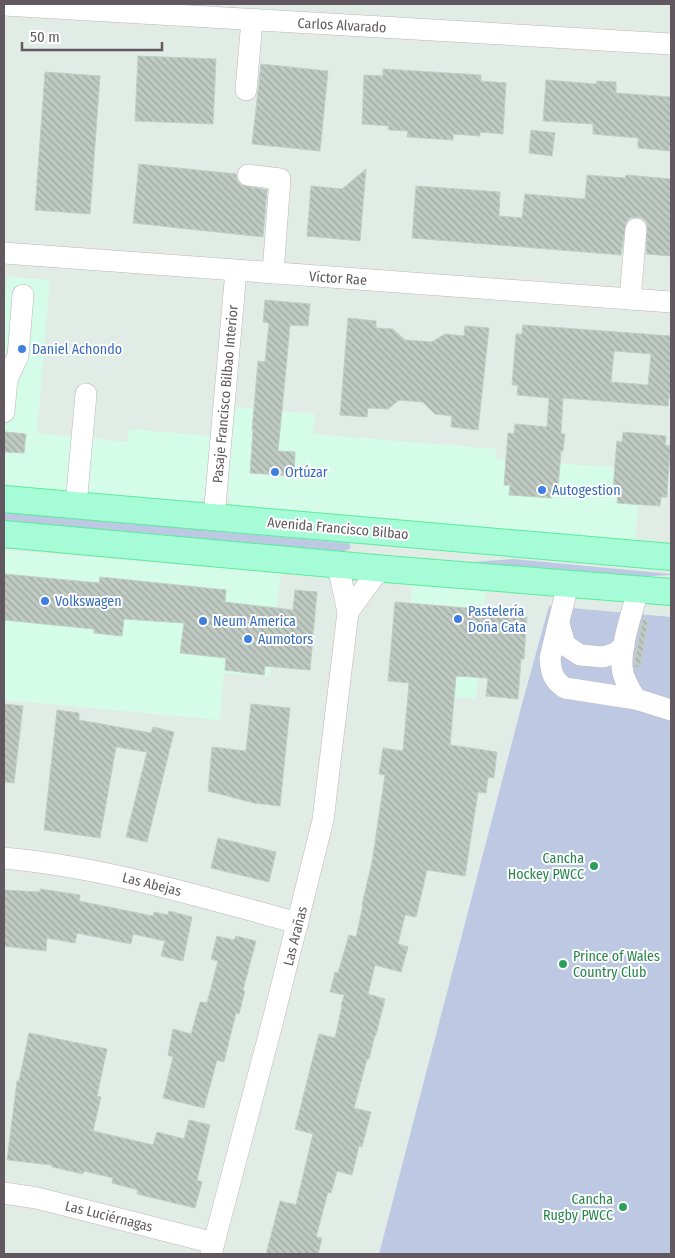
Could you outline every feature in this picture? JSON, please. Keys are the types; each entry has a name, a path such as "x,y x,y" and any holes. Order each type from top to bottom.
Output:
{"main road":[{"name":"Avenida Francisco Bilbao","path":"4,499 671,557"},
{"path":"341,565 348,553 356,547 366,542 404,533"},
{"path":"4,534 386,569 671,592"}],"street":[{"name":"Carlos Alvarado","path":"10,5 671,44"},
{"path":"246,90 252,20"},
{"path":"248,174 280,179 273,273"},
{"path":"630,299 636,229"},
{"name":"Víctor Rae","path":"4,254 671,302"},
{"name":"Pasaje Francisco Bilbao Interior","path":"214,517 236,271"},
{"path":"4,412 8,379 18,356 23,295"},
{"path":"76,505 86,394"},
{"name":"Las Arañas","path":"213,1249 323,820 348,612 340,574 341,565"},
{"name":"Las Arañas","path":"348,612 374,576 386,569"},
{"path":"568,584 550,658 551,671 556,681 565,688 636,700 671,710"},
{"path":"636,700 628,688 622,667 624,646 638,590"},
{"path":"559,624 565,645 580,655 603,657 616,653 624,646"},
{"name":"Las Abejas","path":"4,858 92,871 145,882 298,923"},
{"name":"Las Luciérnagas","path":"4,1193 37,1198 213,1249"}],"shaded area":[{"path":"7,277 50,280 37,433 128,442 129,429 211,436 204,498 196,503 4,485 4,317"},
{"path":"235,407 315,414 313,434 496,449 495,459 642,469 635,544 237,507 229,500 228,491"},
{"path":"4,512 349,543 351,548 340,553 185,537 4,522"},
{"path":"4,550 281,573 270,677 224,673 220,720 4,700"},
{"path":"513,559 671,575 616,578 473,562"},
{"path":"412,585 486,591 476,699 427,695 410,608"},
{"name":"Prince of Wales Country Club","path":"549,606 671,617 671,1254 379,1254 522,704"}],"building":[{"path":"138,56 216,59 213,124 135,121"},
{"path":"261,64 328,71 320,151 252,144"},
{"path":"383,69 481,75 481,81 506,83 503,134 480,132 480,136 453,134 453,140 407,137 408,131 388,130 389,126 362,124 364,75 383,76"},
{"path":"45,72 100,76 90,214 35,210"},
{"path":"546,80 596,84 597,81 616,82 616,93 671,97 671,151 638,148 638,138 593,134 593,124 543,121"},
{"path":"531,130 555,133 552,156 529,153"},
{"path":"139,164 236,174 237,180 241,185 267,190 263,237 133,223"},
{"path":"366,169 360,241 307,236 311,186 342,189"},
{"path":"587,175 625,178 626,175 671,179 671,256 646,254 647,224 644,219 637,217 630,218 626,222 621,255 412,238 416,186 500,192 499,216 522,218 525,194 585,199"},
{"path":"265,300 310,304 308,326 290,325 278,451 295,452 294,476 250,473 258,361 265,362 269,323 263,322"},
{"path":"348,318 376,321 376,328 393,329 405,340 432,342 445,334 464,336 465,326 489,328 478,430 451,427 452,416 435,414 423,402 399,400 388,409 368,408 367,417 340,415"},
{"path":"523,325 671,336 671,397 669,397 668,406 563,398 561,434 565,434 563,451 561,451 558,489 553,489 552,498 509,495 510,485 504,485 508,433 514,434 515,424 547,427 549,398 517,395 518,385 512,385 516,334 522,334","holes":["614,351 651,354 648,385 611,382"]},
{"path":"5,432 26,434 24,453 4,452"},
{"path":"623,432 666,436 665,445 671,446 667,497 661,497 660,506 617,503 618,493 613,493 615,462 617,441 622,442"},
{"path":"4,574 99,583 100,577 226,590 225,602 293,610 295,590 317,592 310,670 265,666 264,675 225,670 226,658 180,653 184,623 124,619 122,636 94,633 94,629 4,620"},
{"path":"395,602 479,609 479,613 527,617 524,659 521,659 518,699 486,696 488,678 456,676 450,745 497,752 494,778 488,777 486,793 478,792 465,876 427,870 416,917 405,915 398,944 408,947 401,972 375,965 368,994 385,999 354,1108 371,1112 362,1147 359,1146 352,1175 337,1171 331,1193 328,1192 316,1237 322,1238 318,1254 266,1254 280,1201 296,1205 313,1134 295,1129 319,1034 335,1038 344,995 330,992 335,972 338,973 349,935 356,937 363,905 372,862 385,775 379,774 383,748 403,751 409,683 388,681"},
{"path":"643,619 648,620 640,668 635,667 635,658"},
{"path":"4,704 23,706 14,783 4,782"},
{"path":"251,704 290,708 280,806 254,803 208,791 212,747 246,751"},
{"path":"57,710 79,713 79,720 151,733 153,727 174,732 147,842 126,837 147,752 116,747 100,838 44,830"},
{"path":"218,838 276,852 269,882 211,868"},
{"path":"40,889 80,895 79,901 153,916 154,912 168,915 169,911 192,917 183,961 161,956 165,941 133,934 131,944 77,933 75,943 47,938 46,951 4,946 4,890 40,892"},
{"path":"217,936 234,940 236,936 256,941 243,990 245,991 239,1014 236,1013 224,1062 217,1060 204,1108 163,1098 173,1057 168,1055 173,1029 191,1034 200,1002 207,1003 218,961 211,959"},
{"path":"29,1033 107,1049 97,1096 101,1097 93,1131 153,1145 157,1132 184,1139 189,1120 210,1125 197,1180 202,1182 195,1208 137,1194 138,1190 112,1183 113,1178 84,1171 83,1174 52,1167 52,1165 7,1160 17,1081 19,1081"}],"place":[{"name":"Daniel Achondo","path":"22,349"},
{"name":"Ortúzar","path":"275,472"},
{"name":"Autogestion","path":"542,490"},
{"name":"Volkswagen","path":"45,601"},
{"name":"Pastelería Doña Cata","path":"458,619"},
{"name":"Neum America","path":"203,621"},
{"name":"Aumotors","path":"248,639"},
{"name":"Cancha Hockey PWCC","path":"594,866"},
{"name":"Prince of Wales Country Club","path":"563,964"},
{"name":"Cancha Rugby PWCC","path":"623,1207"}]}
